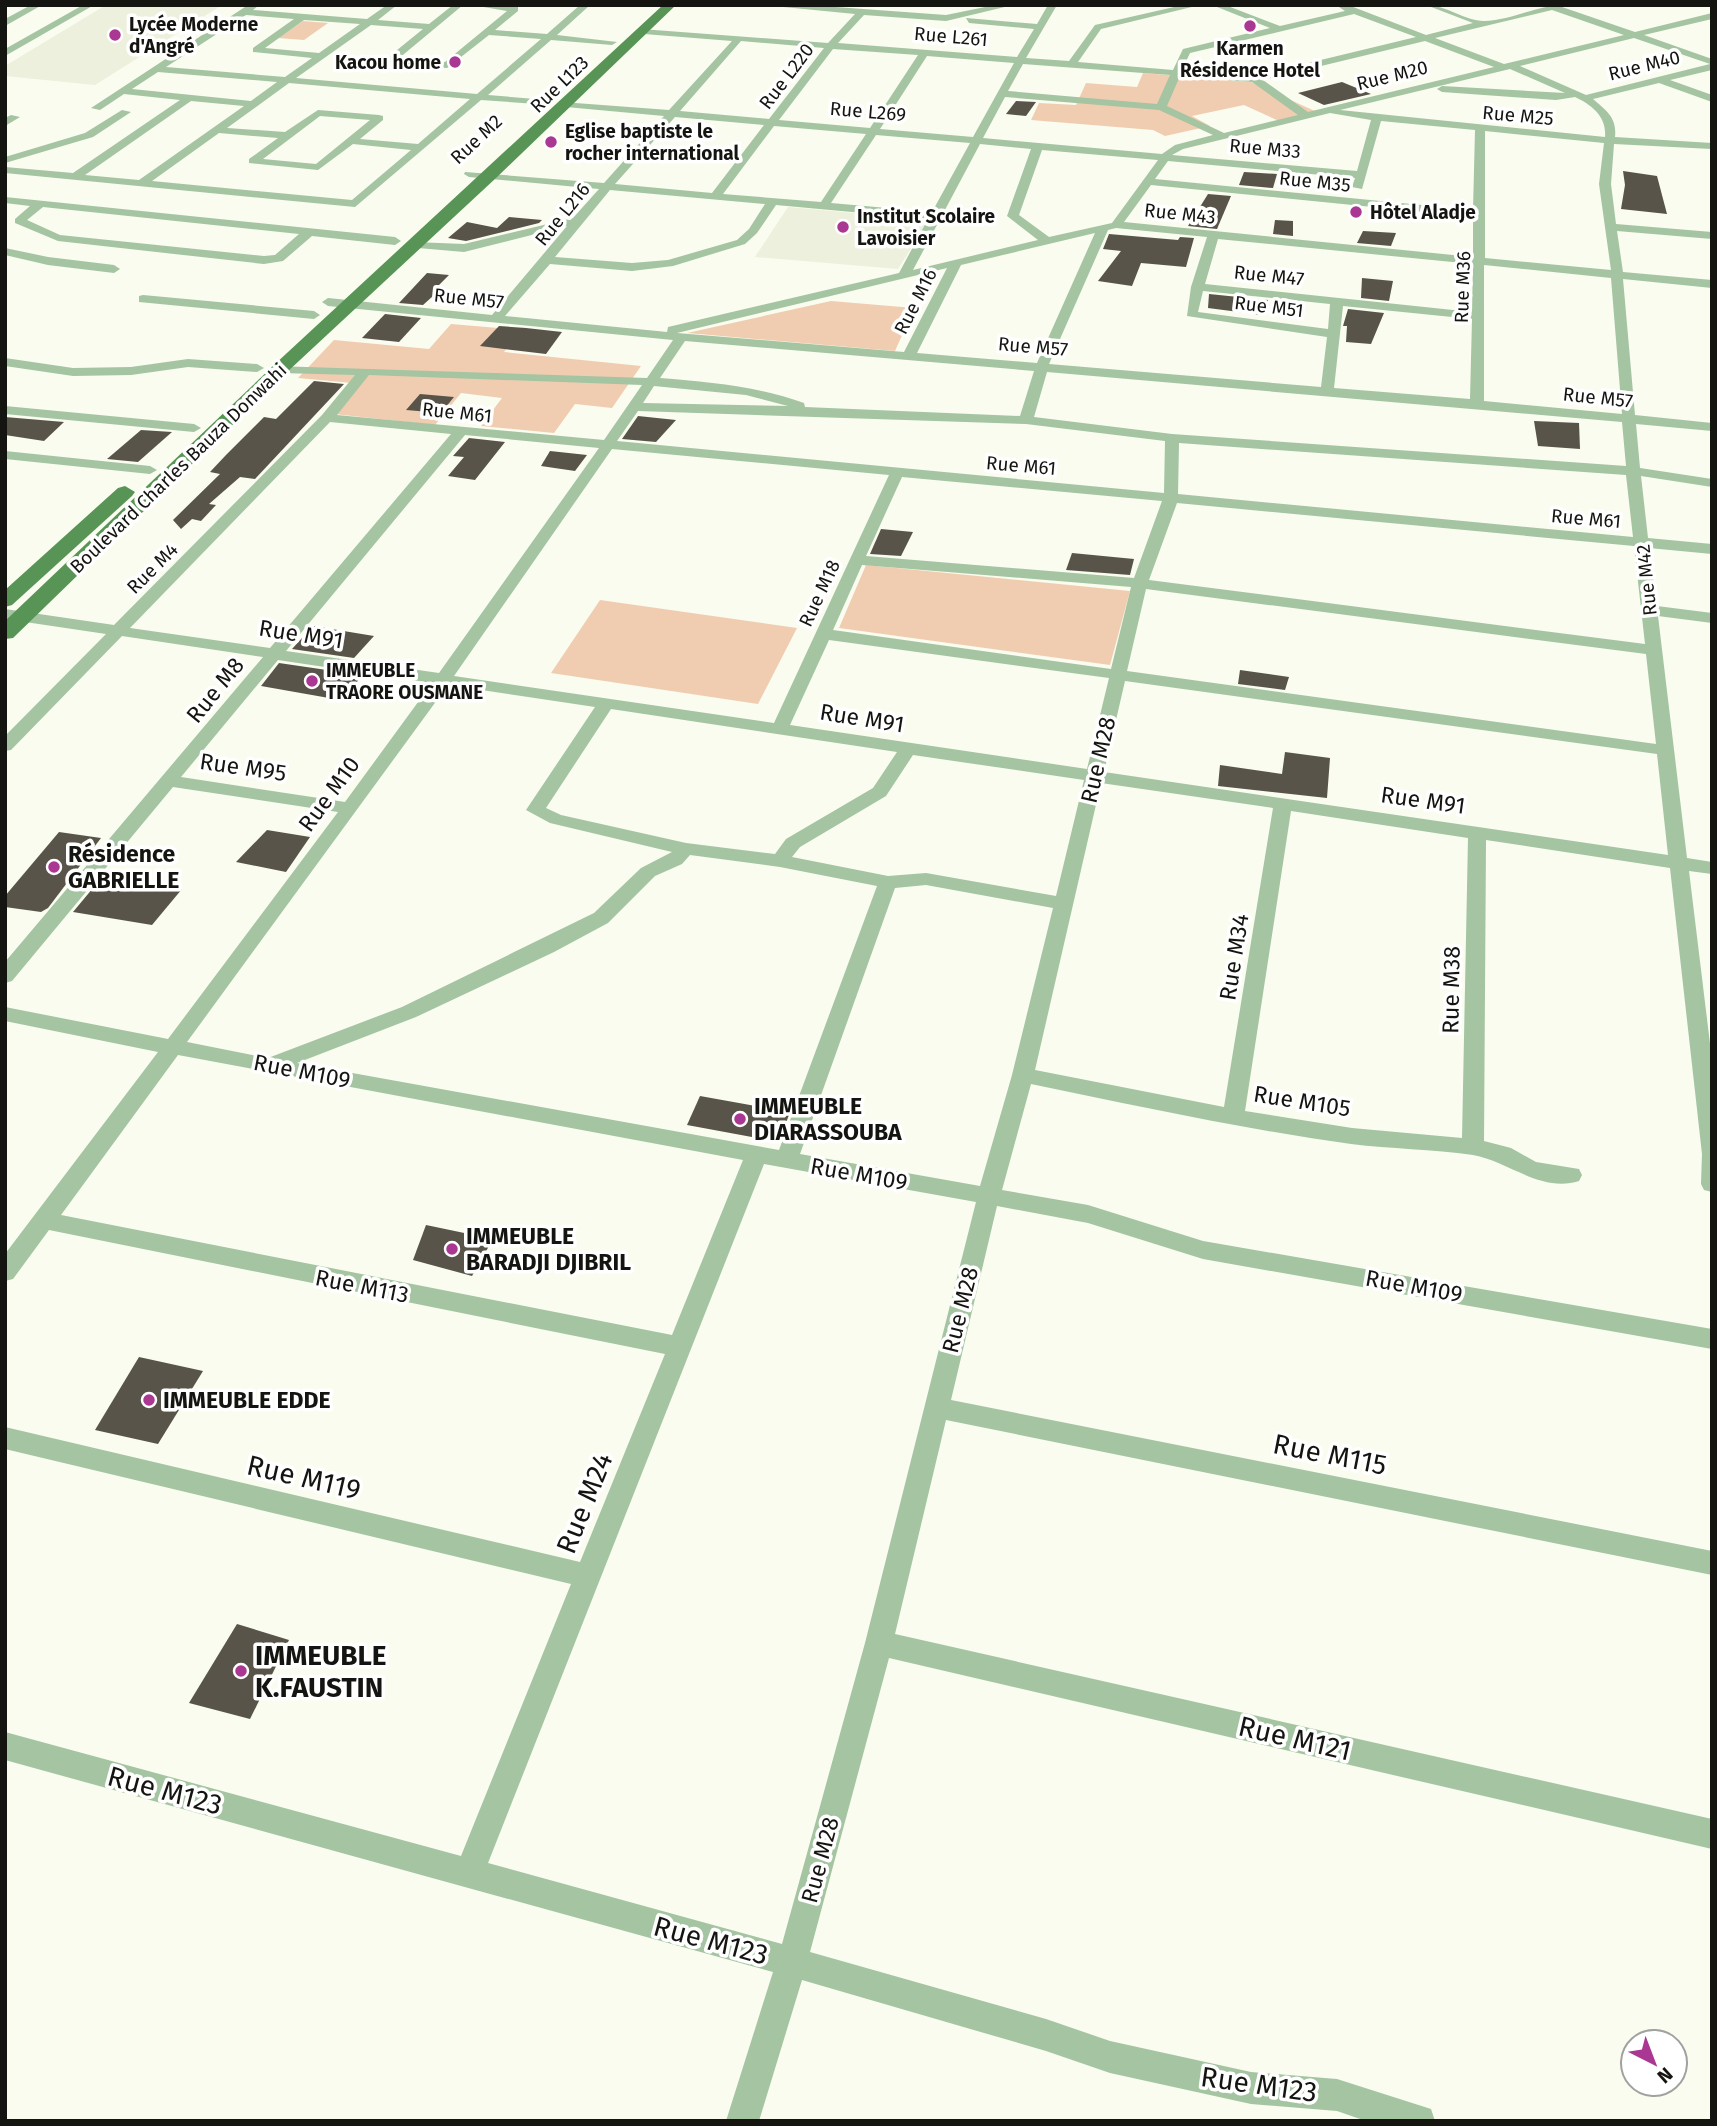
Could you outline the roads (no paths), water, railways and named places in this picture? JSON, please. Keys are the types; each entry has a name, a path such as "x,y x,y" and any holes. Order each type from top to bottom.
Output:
{"main road":[{"name":"Rue M2","path":"508,138 651,5"},
{"name":"Rue L123","path":"352,304 670,5"},
{"name":"Rue M2","path":"465,177 489,156"},
{"path":"321,309 428,212"},
{"name":"Boulevard Charles Bauza Donwahi","path":"5,633 14,616 352,304"},
{"name":"Boulevard Charles Bauza Donwahi","path":"5,601 150,470 321,309"}],"street":[{"path":"5,23 38,5"},
{"path":"5,53 90,5"},
{"path":"5,160 100,130 126,114 122,111 96,108 255,5"},
{"path":"143,182 393,5"},
{"path":"459,5 428,27 389,61 445,66 517,11 475,5"},
{"path":"5,170 355,204 586,5"},
{"path":"767,5 1038,27"},
{"path":"946,18 1009,5"},
{"path":"903,275 1038,27 1053,5"},
{"path":"1072,64 1098,27 1196,5"},
{"path":"1216,5 1277,29"},
{"name":"Rue M42","path":"1339,5 1581,96 1610,120 1605,184 1609,227 1617,274 1633,471 1677,863 1704,999 1712,1184"},
{"path":"1430,5 1483,24"},
{"path":"1553,6 1712,64"},
{"name":"Rue L261","path":"644,31 1255,79 1553,6"},
{"path":"1161,107 1189,49 1355,11"},
{"path":"244,12 428,27"},
{"path":"5,13 22,14"},
{"name":"Rue L220","path":"715,196 832,44 861,13"},
{"name":"Rue M20","path":"1116,225 1166,156 1179,147 1712,16"},
{"path":"302,17 256,50 321,56"},
{"path":"489,32 612,42"},
{"name":"Rue L216","path":"494,320 547,260 577,220 740,37"},
{"path":"824,206 925,52"},
{"name":"Rue M40","path":"1421,87 1556,97 1581,96 1712,64"},
{"path":"158,68 547,103"},
{"path":"1255,79 1306,116"},
{"path":"1657,79 1712,99"},
{"path":"122,91 253,104"},
{"path":"1002,93 1161,107 1223,136"},
{"path":"76,176 190,97"},
{"name":"Rue L269","path":"566,104 1166,156"},
{"name":"Rue M25","path":"1322,112 1480,129 1712,146"},
{"path":"318,113 379,118 352,141 318,167 253,161 284,135 318,113"},
{"path":"1356,202 1360,175 1377,118"},
{"name":"Rue M36","path":"1477,404 1480,129"},
{"path":"218,130 284,135"},
{"path":"352,141 421,148"},
{"path":"1038,145 1013,216 1048,242"},
{"name":"Rue M33","path":"1166,156 1360,175"},
{"path":"465,177 491,176 936,216"},
{"name":"Rue M35","path":"1146,181 1481,214"},
{"path":"5,200 394,241"},
{"path":"547,260 650,267 741,242 753,231 772,202"},
{"path":"41,204 19,221 52,237 236,257 279,258 309,232"},
{"path":"418,244 464,248 577,220"},
{"name":"Rue M43","path":"655,334 956,265 1116,225 1712,284"},
{"path":"1609,227 1712,236"},
{"path":"1026,420 1042,366 1103,228"},
{"path":"1197,287 1213,236"},
{"path":"5,251 48,261 114,269"},
{"name":"Rue M16","path":"909,355 956,265"},
{"name":"Rue M47","path":"1197,287 1478,316"},
{"name":"Rue M51","path":"1197,287 1191,313 1198,317 1335,334"},
{"name":"Rue M57","path":"143,299 321,309 352,304 681,337 1042,366 1712,427"},
{"path":"1327,391 1338,301"},
{"name":"Rue M10","path":"5,1272 351,808 608,446 681,337"},
{"path":"5,362 73,372 131,371 188,363 257,368"},
{"path":"280,369 595,377 717,386 769,394 809,411"},
{"name":"Rue M4","path":"5,746 327,418 365,372"},
{"path":"634,407 1026,420 1172,438 1633,471 1712,483"},
{"path":"5,410 194,428"},
{"name":"Rue M61","path":"327,418 1712,549"},
{"name":"Rue M8","path":"5,976 460,432"},
{"name":"Rue M28","path":"742,2121 792,1962 879,1643 988,1198 1023,1075 1140,583 1171,498 1172,438"},
{"path":"5,454 150,470"},
{"name":"Rue M18","path":"779,730 897,473"},
{"path":"857,560 1140,583 1654,650"},
{"path":"1650,610 1712,618"},
{"name":"Rue M91","path":"14,616 1712,868"},
{"path":"823,634 1665,750"},
{"path":"605,705 535,810 556,819 686,849 780,862 888,882 926,878 1064,904"},
{"path":"780,862 793,843 880,792 907,750"},
{"name":"Rue M95","path":"169,781 351,808"},
{"name":"Rue M34","path":"1233,1117 1283,805"},
{"name":"Rue M38","path":"1473,1147 1477,833"},
{"path":"269,1066 409,1012 547,947 601,918 648,872 675,860 686,849"},
{"path":"786,1161 888,882"},
{"name":"Rue M109","path":"5,1014 756,1156 1088,1214 1203,1250 1712,1339"},
{"name":"Rue M105","path":"1023,1075 1233,1117 1352,1136 1473,1147 1503,1154 1532,1170 1571,1175"},
{"name":"Rue M24","path":"469,1873 756,1156"},
{"name":"Rue M113","path":"44,1220 337,1281 681,1347"},
{"name":"Rue M115","path":"936,1408 1712,1563"},
{"name":"Rue M119","path":"5,1438 589,1576"},
{"name":"Rue M121","path":"879,1643 1712,1834"},
{"name":"Rue M123","path":"5,1746 792,1962 1046,2035 1110,2057 1251,2088 1337,2095 1419,2121"}],"place":[{"name":"Karmen Résidence Hotel","path":"1250,26"},
{"name":"Lycée Moderne d'Angré","path":"115,35"},
{"name":"Kacou home","path":"455,62"},
{"name":"Eglise baptiste le rocher international","path":"551,142"},
{"name":"Hôtel Aladje","path":"1356,212"},
{"name":"Institut Scolaire Lavoisier","path":"843,227"},
{"name":"IMMEUBLE TRAORE OUSMANE","path":"312,681"},
{"name":"Résidence GABRIELLE","path":"54,867"},
{"name":"IMMEUBLE DIARASSOUBA","path":"740,1119"},
{"name":"IMMEUBLE BARADJI DJIBRIL","path":"452,1249"},
{"name":"IMMEUBLE EDDE","path":"149,1400"},
{"name":"IMMEUBLE K.FAUSTIN","path":"241,1671"}]}
